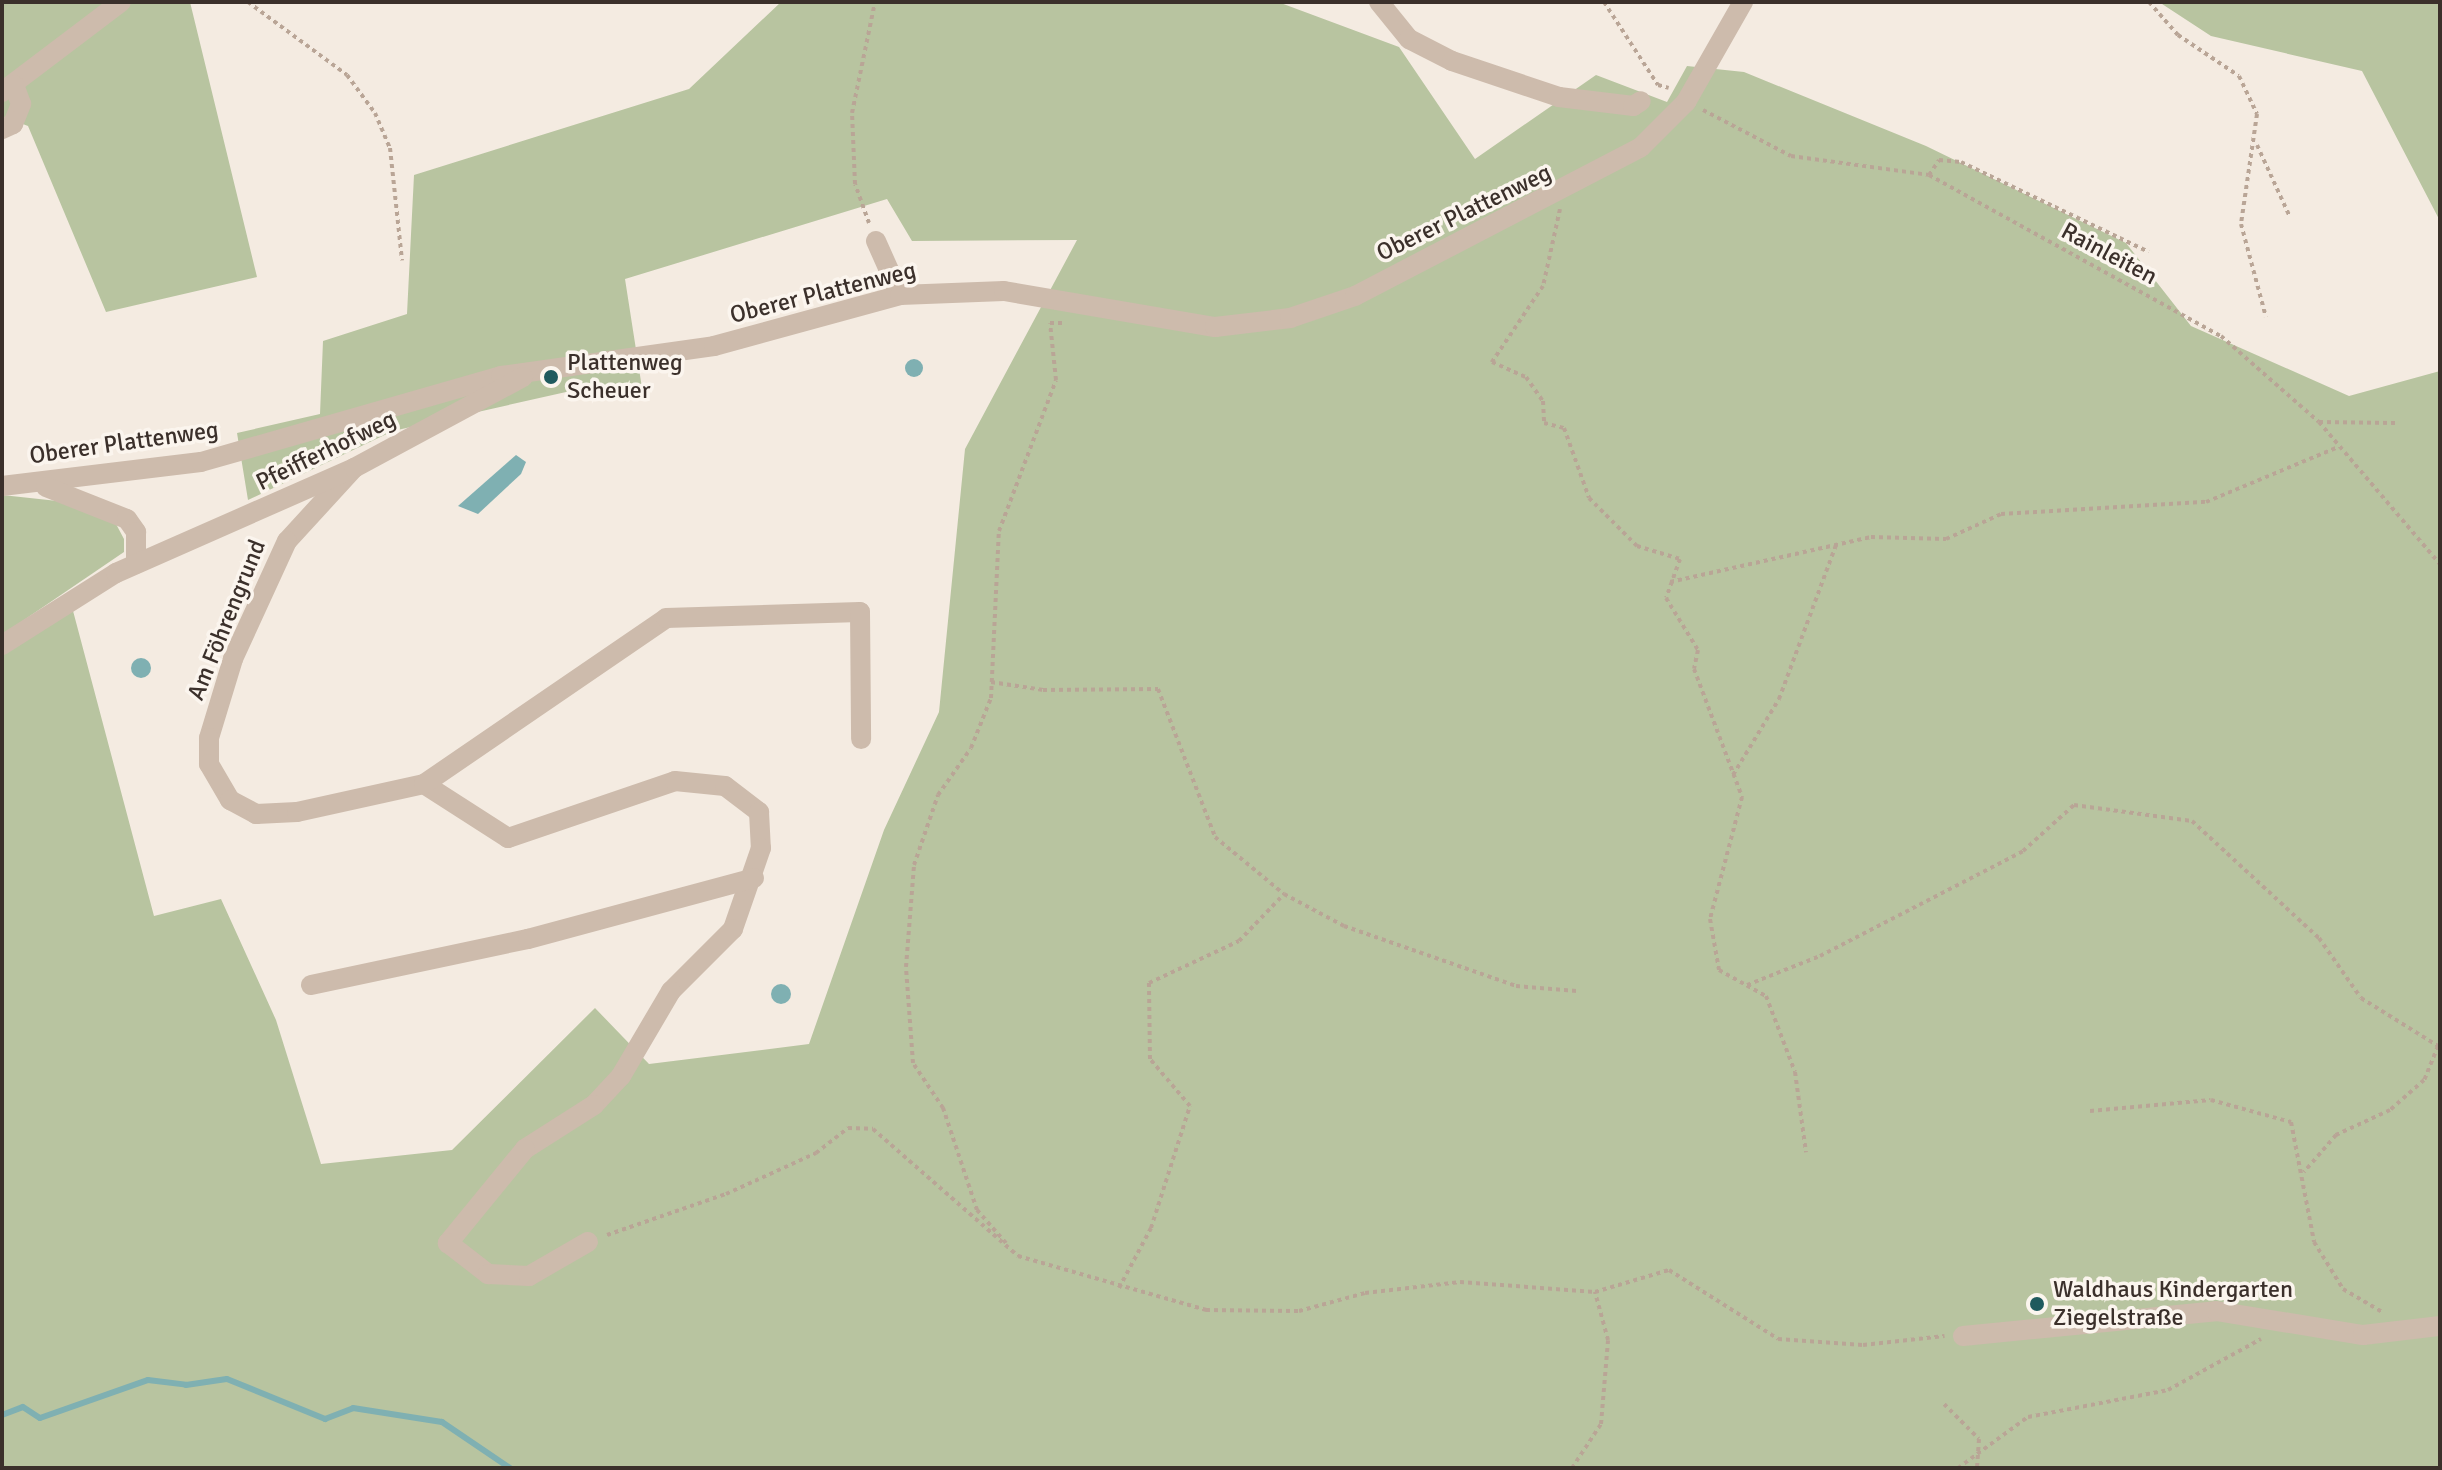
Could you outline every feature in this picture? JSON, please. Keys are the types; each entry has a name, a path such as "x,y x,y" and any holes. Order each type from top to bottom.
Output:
{"street":[{"path":"2,129 21,104 8,89 121,2"},
{"path":"1379,2 1409,39 1452,61 1559,97 1633,106 1641,101"},
{"name":"Oberer Plattenweg","path":"2,486 201,462 534,371 714,346 900,295 1004,291 1215,327 1290,318 1355,296 1557,195 1641,147 1743,2"},
{"path":"876,241 900,295"},
{"name":"Pfeifferhofweg","path":"2,645 136,564 354,468 534,371"},
{"name":"Am Föhrengrund","path":"354,468 287,541 269,572 225,686 209,764 230,800 256,814 424,784 666,618 860,612 861,739"},
{"path":"32,483 115,510 136,532 136,564"},
{"path":"424,784 508,838 660,782 725,786 759,812 754,878 733,929 671,991 621,1076 594,1105 525,1149 448,1243 488,1274 529,1276 588,1242"},
{"path":"311,985 528,939 754,878"},
{"path":"1963,1336 2216,1311 2302,1328 2363,1335 2440,1326"}],"path":[{"path":"248,2 347,75 375,113 390,148 402,260"},
{"path":"875,2 852,113 855,184 876,241"},
{"name":"Rainleiten","path":"1604,2 1658,85 1680,94 1791,156 1929,175 2221,336 2319,422 2440,564"},
{"path":"2149,2 2178,35 2239,76 2257,114 2257,145 2241,188 2241,224 2266,317"},
{"path":"2257,145 2290,217"},
{"path":"1929,175 1939,160 1961,162 2149,252"},
{"path":"1557,195 1563,220 1543,286 1492,362 1526,377 1543,401 1544,423 1564,428 1589,498 1637,546 1680,559 1669,582 1666,598 1698,650 1694,669 1742,797 1710,919 1719,970 1766,996 1795,1072 1806,1152"},
{"path":"1018,1256 977,1210 943,1108 913,1063 906,967 914,865 938,795 971,748 991,682 999,531 1056,380 1050,323 1075,323"},
{"path":"2319,422 2395,423"},
{"path":"1669,582 1871,537 1946,539 2001,514 2206,502 2338,447"},
{"path":"1733,776 1779,699 1836,545"},
{"path":"991,682 1158,689 1215,837 1284,894 1344,926 1516,986 1577,991"},
{"path":"1747,985 1820,956 2023,851 2074,805 2192,821 2319,938 2361,998 2438,1046 2424,1080 2390,1110 2336,1135 2304,1172"},
{"path":"1119,1288 1151,1228 1190,1106 1150,1059 1149,983 1239,941 1284,894"},
{"path":"2090,1111 2211,1100 2291,1122 2304,1172 2314,1242 2343,1289 2415,1331"},
{"path":"588,1242 726,1194 816,1153 848,1128 873,1129 1018,1256 1119,1288 1232,1315 1299,1311 1365,1293 1460,1282 1595,1292 1669,1270 1778,1339 1863,1345 1963,1336"},
{"path":"1572,1468 1601,1424 1608,1340 1595,1292"},
{"path":"1958,1468 2028,1417 2168,1390 2239,1346 2302,1328"},
{"path":"1944,1404 1979,1439 1977,1468"}],"green space":[{"path":"2,2 190,2 257,277 106,312 28,126 2,116"},
{"path":"781,2 1278,2 1399,47 1475,159 1596,75 1667,102 1687,66 1744,72 1926,146 2126,243 2191,326 2349,396 2440,371 2440,1468 2,1468 2,655 72,607 154,916 221,899 276,1020 321,1164 452,1150 595,1008 649,1064 809,1044 884,830 939,712 965,449 1077,240 912,241 887,199 625,279 642,388 575,390 393,431 248,500 237,433 320,414 323,341 407,314 414,175 689,89"},
{"path":"2159,2 2440,2 2440,221 2362,71 2211,36"},
{"path":"2,495 76,503 116,524 124,539 124,552 2,635"}],"water":[{"path":"910,359 918,359 923,368 921,375 910,377 905,372 905,364"},
{"path":"516,455 526,462 521,474 478,514 458,506"},
{"path":"141,658 148,661 151,668 148,675 141,678 134,675 131,668 134,661"},
{"path":"781,984 788,987 791,994 788,1001 781,1004 774,1001 771,994 774,987"}],"waterway":[{"path":"2,1415 23,1407 40,1418 148,1380 186,1385 227,1379 325,1419 353,1408 442,1422 510,1468"}],"place":[{"name":"Plattenweg Scheuer","path":"551,377"},
{"name":"Waldhaus Kindergarten Ziegelstraße","path":"2037,1304"}]}
